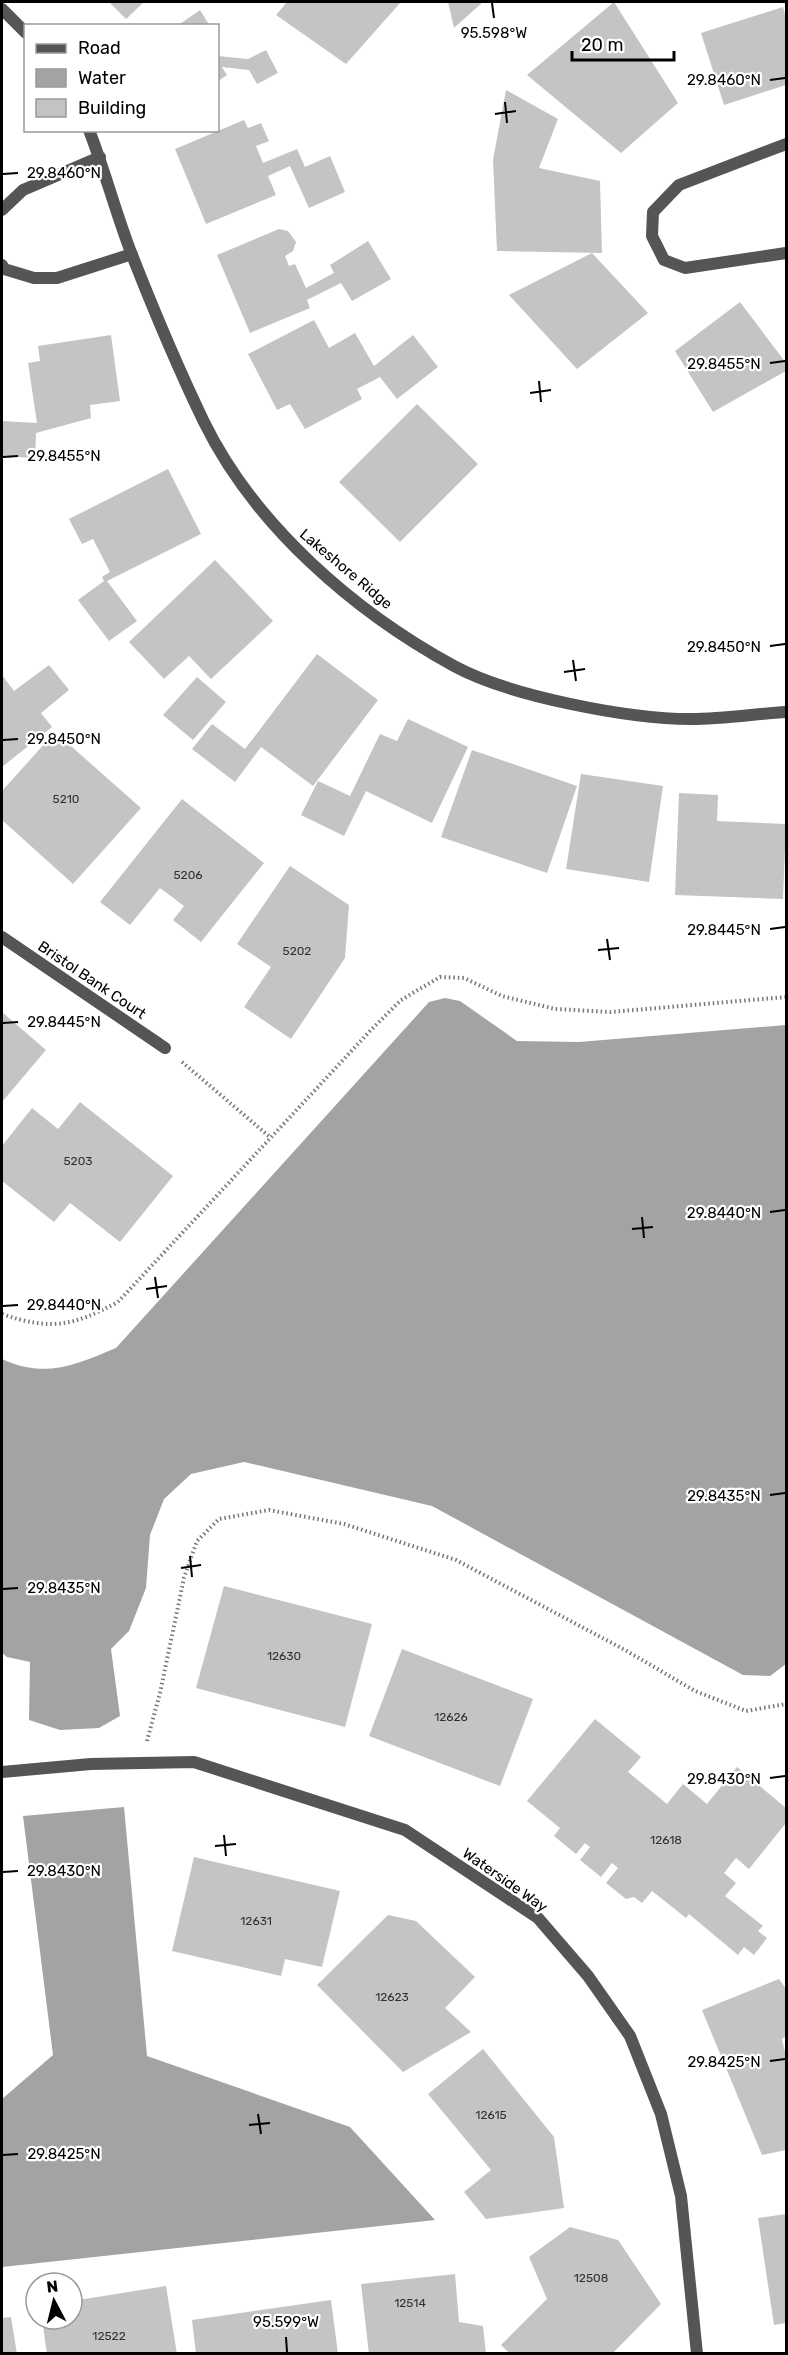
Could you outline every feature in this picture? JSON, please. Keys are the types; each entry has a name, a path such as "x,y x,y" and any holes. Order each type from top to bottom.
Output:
{"street":[{"path":"2,9 24,31"},
{"name":"Lakeshore Ridge","path":"90,132 132,254 205,424 250,496 299,554 373,614 456,667 532,694 600,710 690,719 786,712"},
{"path":"786,144 679,185 653,212 652,236 664,260 685,268 786,253"},
{"path":"2,210 23,190 100,158"},
{"path":"2,265 4,269 34,278 57,278 132,254"},
{"name":"Bristol Bank Court","path":"2,937 165,1048"},
{"name":"Waterside Way","path":"2,1772 91,1764 194,1762 405,1830 538,1918 588,1976 630,2036 661,2114 681,2196 697,2354"}],"path":[{"path":"2,1314 21,1321 64,1324 85,1320 117,1302 401,1000 440,977 464,978 502,996 555,1009 611,1012 786,997"},
{"path":"165,1048 271,1138"},
{"path":"140,1763 160,1693 184,1578 197,1541 219,1519 269,1510 344,1524 456,1560 625,1650 695,1691 746,1711 786,1704"}],"water":[{"path":"445,998 460,1001 517,1041 579,1042 786,1025 786,1664 770,1676 743,1675 432,1506 244,1462 191,1474 164,1499 150,1535 146,1588 129,1631 111,1649 120,1716 99,1728 60,1730 29,1720 30,1662 7,1657 2,1653 2,1359 18,1365 46,1369 87,1360 116,1348 429,1002"},
{"path":"124,1807 147,2056 350,2127 435,2220 2,2267 2,2099 53,2055 23,1816"}],"building":[{"path":"109,2 144,2 126,19"},
{"path":"287,2 401,2 346,64 276,15"},
{"path":"448,2 483,2 454,28"},
{"path":"614,2 678,103 621,153 527,75"},
{"path":"783,7 786,18 786,85 724,105 701,33"},
{"path":"200,10 209,24 180,24"},
{"path":"266,50 278,73 257,84 249,70 222,67 227,75 219,80 219,56 248,59"},
{"path":"506,90 558,119 539,168 600,181 602,253 497,251 493,160"},
{"path":"244,120 248,128 261,123 269,141 256,146 263,163 297,149 305,167 330,156 345,192 309,208 290,166 268,176 276,195 206,224 175,149"},
{"path":"279,229 288,231 296,242 293,251 285,256 289,266 295,264 306,288 334,273 330,265 368,241 391,279 352,301 341,283 307,300 310,308 250,333 217,255"},
{"path":"592,253 648,313 577,369 509,295"},
{"path":"740,302 786,363 786,371 713,412 675,351"},
{"path":"314,320 329,348 355,333 374,366 413,335 438,367 397,399 380,377 357,389 362,399 305,429 290,404 277,410 248,354"},
{"path":"111,335 120,401 90,405 91,418 36,433 35,458 2,456 2,421 37,423 28,363 40,361 38,346"},
{"path":"417,404 478,464 400,542 339,482"},
{"path":"168,469 201,534 107,581 137,621 109,641 78,600 104,581 102,577 110,572 93,539 82,544 69,519"},
{"path":"215,560 273,621 211,679 189,656 164,679 129,642"},
{"path":"317,654 378,700 313,786 261,747 235,782 192,749 212,724 245,749"},
{"path":"49,665 69,690 41,713 52,727 2,767 2,675 14,691"},
{"path":"197,677 226,702 193,740 163,715"},
{"path":"408,719 468,747 432,823 366,791 344,836 301,815 318,781 350,796 380,734 397,741"},
{"path":"55,732 141,808 73,884 2,820 2,791"},
{"path":"472,750 577,786 547,873 441,837"},
{"path":"581,774 663,786 649,882 566,869"},
{"path":"679,793 718,795 717,821 786,824 783,899 675,895"},
{"path":"182,799 264,863 201,942 173,920 184,906 160,888 130,925 100,902"},
{"path":"290,866 349,905 345,958 291,1039 244,1007 271,967 237,944"},
{"path":"2,1012 46,1050 2,1102"},
{"path":"80,1102 173,1176 120,1242 70,1203 54,1222 2,1181 2,1146 32,1108 58,1129"},
{"path":"224,1586 372,1624 345,1727 196,1688"},
{"path":"402,1649 533,1699 500,1786 369,1736"},
{"path":"595,1719 641,1757 628,1772 667,1804 683,1784 707,1804 737,1767 786,1808 786,1823 749,1869 736,1858 724,1873 736,1883 725,1896 763,1926 758,1931 767,1938 754,1955 744,1947 738,1955 689,1914 686,1918 652,1891 642,1903 634,1897 626,1899 606,1883 618,1868 612,1863 601,1877 580,1860 590,1847 585,1843 576,1854 554,1836 560,1828 527,1801"},
{"path":"194,1857 340,1891 322,1967 285,1959 281,1976 172,1951"},
{"path":"388,1915 416,1921 475,1977 445,2008 471,2032 403,2072 317,1985"},
{"path":"779,1979 786,1989 786,2036 782,2039 786,2056 786,2150 762,2155 702,2010"},
{"path":"483,2049 554,2137 564,2208 486,2219 464,2192 491,2170 428,2094"},
{"path":"786,2214 786,2323 774,2325 758,2218"},
{"path":"570,2227 618,2240 661,2304 612,2354 510,2354 501,2345 547,2299 529,2257"},
{"path":"455,2274 459,2322 483,2326 486,2354 369,2354 361,2284"},
{"path":"166,2286 177,2354 47,2354 44,2331 84,2331 84,2299"},
{"path":"331,2300 338,2354 196,2354 192,2320"},
{"path":"11,2317 17,2354 2,2354 2,2318"}]}
